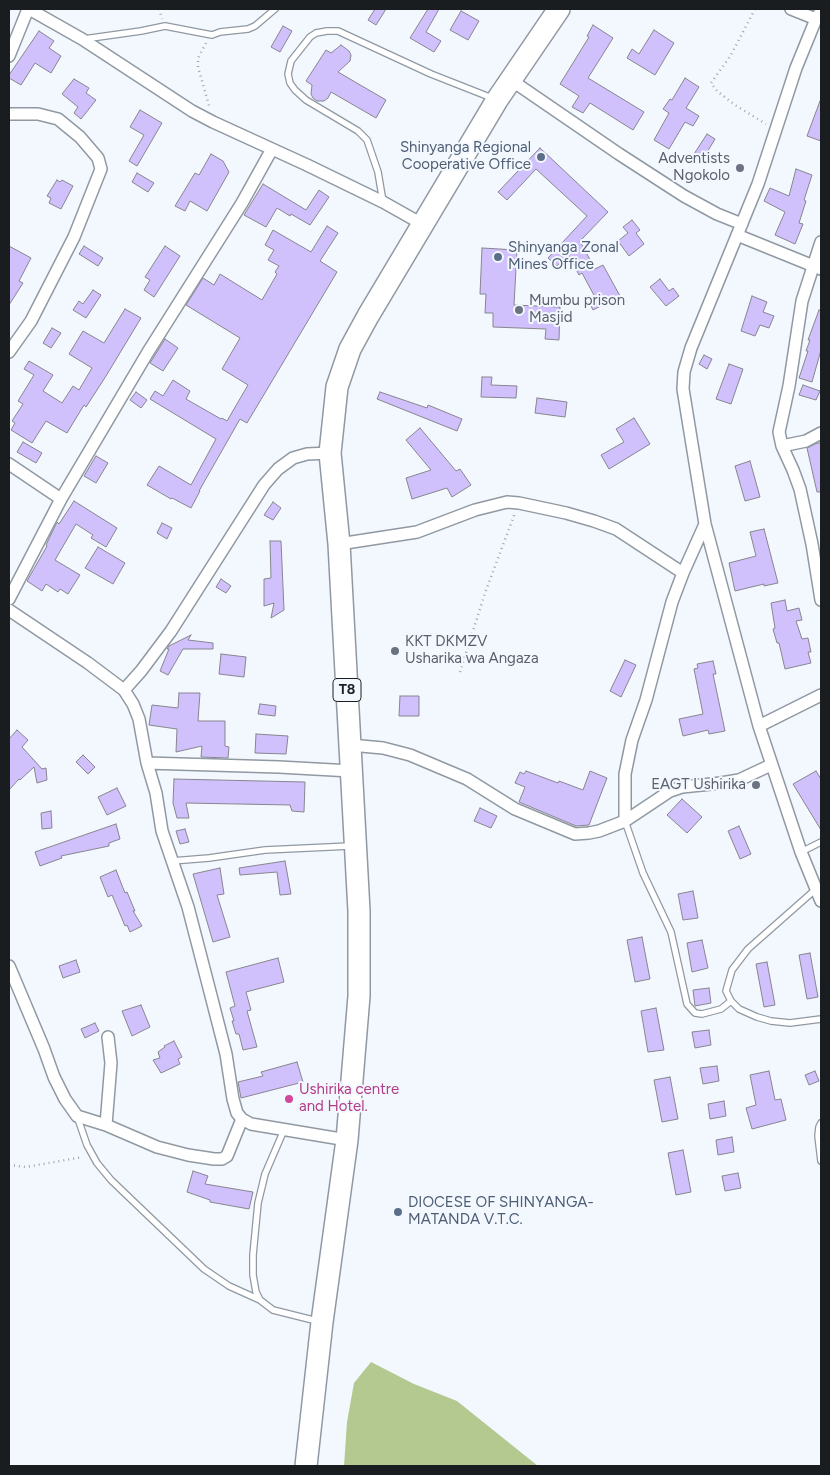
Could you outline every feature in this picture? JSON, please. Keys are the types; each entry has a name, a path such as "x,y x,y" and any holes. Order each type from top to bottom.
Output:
{"highway":[{"name":"T8","path":"306,1466 322,1322 347,1140 359,996 360,911 340,544 330,453 337,387 350,350 422,224 497,100 559,9"}],"street":[{"path":"9,56 28,9 82,39 213,122 383,202 422,224"},
{"path":"791,9 819,15 796,68 758,184 691,348 684,372 683,389 705,524 759,726 801,852 821,901"},
{"path":"511,80 619,154 684,196 717,214 739,230 817,267"},
{"path":"9,114 38,114 58,119 80,137 98,158 101,169 74,238 31,321 9,352"},
{"path":"9,599 61,499 148,352 242,203 272,149"},
{"path":"821,242 817,267 802,301 789,386 779,432 782,446 800,489 812,544 821,600"},
{"path":"782,446 806,441 821,433"},
{"path":"124,690 146,665 171,631 264,485 293,458 307,454 330,453"},
{"path":"9,464 61,499"},
{"path":"340,544 417,532 475,510 506,502 519,503 566,513 616,529 682,573"},
{"path":"625,821 625,774 632,740 646,700 672,602 682,573 705,524"},
{"path":"9,610 88,663 124,690 133,704 139,720 147,763 156,794 162,831 188,907 226,1054 237,1113 242,1119 251,1124 347,1140"},
{"path":"759,726 821,695"},
{"path":"350,745 383,748 410,755 467,780 515,808 575,834 599,831 625,821 670,791 682,787 739,780 771,765"},
{"path":"147,763 351,771"},
{"path":"9,966 54,1077 65,1099 77,1116 106,1125 157,1147 188,1155 222,1159 229,1153 242,1119"},
{"path":"106,1125 111,1063 108,1037"}],"lane":[{"path":"82,39 141,32 164,26 212,35 255,26 275,9"},
{"path":"383,202 378,172 367,140 358,131 306,100 290,83 288,74 291,61 310,37 316,33 338,31 431,74 497,100"},
{"path":"625,821 643,874 671,932 688,1004 695,1013 702,1014 721,1009 731,1002"},
{"path":"801,852 821,842"},
{"path":"172,861 265,850 355,846"},
{"path":"816,889 748,949 735,966 726,991 731,1002 740,1009 771,1021 790,1023 821,1019"},
{"path":"77,1116 81,1132 93,1155 111,1180 204,1269 229,1286 260,1300"},
{"path":"821,1123 818,1136 821,1161"},
{"path":"284,1130 264,1174 256,1220 253,1255 253,1275 256,1292 260,1300 268,1308 277,1312 322,1322"}],"path":[{"path":"755,9 729,58 711,84 735,104 776,130"},
{"path":"212,35 198,58 198,67 213,122"},
{"path":"460,672 485,593 519,503"},
{"path":"9,1165 26,1167 93,1155"}],"green space":[{"path":"371,1362 414,1384 457,1401 538,1466 344,1466 347,1422 354,1383"}],"building":[{"path":"375,9 386,9 376,25 368,20"},
{"path":"428,9 439,9 426,32 441,41 434,52 410,38"},
{"path":"461,11 479,21 468,40 450,30"},
{"path":"593,25 613,38 588,78 644,112 633,130 590,103 583,113 572,107 579,96 560,84 589,37 587,36"},
{"path":"283,26 292,31 280,52 271,47"},
{"path":"654,30 674,43 655,75 627,58 632,49 639,54"},
{"path":"39,31 54,41 49,48 61,56 51,73 35,63 21,85 9,78 9,75"},
{"path":"341,45 351,55 350,61 338,72 386,100 376,118 331,92 324,101 317,101 311,94 312,85 306,81 326,50 331,53"},
{"path":"685,78 699,87 686,108 699,116 693,126 685,122 669,149 654,140 669,113 663,109 670,99 672,100"},
{"path":"74,79 89,88 86,93 96,100 81,119 74,113 78,107 62,94"},
{"path":"821,101 821,141 807,136"},
{"path":"140,110 162,123 137,166 129,161 144,135 130,127"},
{"path":"707,134 715,139 703,159 694,154"},
{"path":"540,148 608,212 580,241 595,269 603,265 620,296 593,310 589,302 596,299 582,273 579,275 568,254 557,266 548,258 587,216 536,169 507,200 498,192"},
{"path":"211,154 223,161 229,172 207,211 190,201 185,211 175,206 195,173 199,175"},
{"path":"796,169 812,175 799,223 803,224 795,244 775,235 785,212 764,201 770,188 789,196"},
{"path":"137,173 154,183 148,192 132,182"},
{"path":"57,180 60,182 62,180 73,186 61,209 49,203 51,198 47,196"},
{"path":"263,184 306,210 319,190 329,197 310,225 277,208 266,227 244,215"},
{"path":"632,220 640,230 636,233 644,244 629,256 618,241 628,233 623,227"},
{"path":"327,226 338,233 320,261 337,272 247,423 240,419 191,508 147,485 159,466 191,485 216,439 150,399 155,391 163,396 173,380 190,391 186,399 227,421 248,385 222,369 240,338 186,305 203,278 214,285 220,274 262,300 277,274 275,272 279,266 268,260 274,250 265,245 273,230 311,252"},
{"path":"9,246 31,258 19,281 23,283 9,305"},
{"path":"84,246 103,258 98,266 79,254"},
{"path":"165,246 180,256 154,297 144,290 150,280 145,277"},
{"path":"482,248 517,250 514,305 560,307 559,340 545,339 546,329 493,327 493,313 485,313 486,294 480,294"},
{"path":"660,279 669,291 673,288 679,296 666,306 650,287"},
{"path":"93,290 101,295 86,318 73,310 79,301 83,304"},
{"path":"752,296 767,302 763,312 774,316 769,328 760,325 755,336 741,331"},
{"path":"125,309 141,318 106,376 86,407 84,405 67,433 46,421 32,443 11,430 15,423 12,421 23,404 18,401 34,375 24,369 29,361 53,375 43,391 62,403 73,386 79,390 92,368 69,354 83,331 104,343"},
{"path":"819,310 821,311 821,350 812,382 799,378 808,351 806,351 810,340 808,340"},
{"path":"52,328 61,333 51,348 43,343"},
{"path":"165,339 178,348 163,371 150,363"},
{"path":"704,355 712,359 707,369 699,364"},
{"path":"729,364 743,369 731,404 716,399"},
{"path":"482,377 492,377 491,385 517,386 516,398 481,397"},
{"path":"803,385 820,391 816,400 799,395"},
{"path":"136,392 147,400 141,408 130,400"},
{"path":"380,392 427,408 428,405 462,419 457,431 377,399"},
{"path":"537,398 567,402 565,417 535,413"},
{"path":"634,418 650,444 609,469 601,455 624,442 616,429"},
{"path":"420,428 456,471 460,469 471,485 452,497 447,488 412,499 406,478 431,470 406,440"},
{"path":"23,442 42,453 36,463 17,452"},
{"path":"821,443 821,492 817,492 807,448"},
{"path":"96,456 108,463 96,483 84,476"},
{"path":"750,461 760,497 745,501 735,466"},
{"path":"74,501 117,528 106,547 91,538 93,535 76,524 55,560 80,575 68,594 60,589 58,592 46,584 42,591 27,581 47,546 57,522 59,524"},
{"path":"273,502 281,508 273,520 264,515"},
{"path":"162,523 172,528 167,539 157,533"},
{"path":"764,529 778,583 764,586 764,584 735,591 729,563 756,556 750,532"},
{"path":"270,541 281,541 284,610 271,618 274,603 264,606 264,579 271,578"},
{"path":"98,547 125,563 113,584 85,568"},
{"path":"221,579 231,586 226,593 216,587"},
{"path":"785,600 787,611 799,608 802,620 796,621 802,639 808,638 811,652 808,652 811,663 785,669 779,643 777,643 773,629 775,628 771,603"},
{"path":"191,635 188,640 213,643 213,649 183,649 168,675 160,671 169,646"},
{"path":"221,654 246,657 244,677 219,674"},
{"path":"625,660 636,665 621,697 610,691"},
{"path":"713,661 716,674 713,674 725,731 709,734 708,730 683,736 679,719 703,714 694,669 698,668 697,664"},
{"path":"179,693 200,693 198,721 225,721 225,746 229,747 228,758 201,757 202,746 176,752 177,729 149,725 152,705 178,708"},
{"path":"400,696 419,696 419,716 399,716"},
{"path":"260,704 276,706 275,716 258,714"},
{"path":"17,730 28,740 22,747 42,769 46,768 47,780 37,783 34,767 9,790 9,739"},
{"path":"256,734 288,736 286,754 255,753"},
{"path":"83,755 95,767 88,774 76,762"},
{"path":"526,771 583,790 590,771 607,778 589,825 576,826 519,802 525,787 515,783 520,772 524,774"},
{"path":"816,771 821,779 821,830 793,784"},
{"path":"174,779 305,782 304,812 292,811 290,805 186,803 189,818 177,818 173,803"},
{"path":"117,788 126,806 107,815 98,797"},
{"path":"682,799 702,817 687,833 667,815"},
{"path":"480,808 497,816 491,828 474,821"},
{"path":"51,811 52,828 42,829 41,813"},
{"path":"116,824 120,839 109,843 109,846 61,856 62,858 40,866 35,852"},
{"path":"739,826 751,854 740,859 728,831"},
{"path":"185,829 189,842 180,844 176,831"},
{"path":"285,861 291,894 280,895 277,872 240,875 239,868"},
{"path":"220,868 224,894 217,895 230,937 213,942 193,874"},
{"path":"116,870 125,893 127,892 135,911 133,911 142,926 130,932 127,925 125,926 112,895 108,897 100,877"},
{"path":"693,891 698,918 683,920 678,894"},
{"path":"642,937 650,979 635,982 627,940"},
{"path":"702,940 708,968 692,972 687,943"},
{"path":"810,953 818,997 807,999 799,955"},
{"path":"278,958 284,982 246,992 251,1010 247,1011 257,1047 243,1050 239,1034 236,1034 232,1021 234,1021 230,1008 235,1006 226,972"},
{"path":"76,960 80,972 63,978 59,966"},
{"path":"767,962 775,1005 764,1007 756,964"},
{"path":"709,988 711,1003 695,1006 693,990"},
{"path":"141,1005 150,1027 132,1036 122,1011"},
{"path":"656,1008 664,1050 648,1052 641,1011"},
{"path":"95,1023 99,1031 85,1038 81,1029"},
{"path":"709,1030 711,1045 695,1048 692,1032"},
{"path":"174,1041 182,1057 178,1059 180,1064 161,1073 153,1060 160,1058 158,1052 164,1046"},
{"path":"297,1062 303,1082 241,1098 238,1082 263,1076 261,1072"},
{"path":"717,1066 719,1081 703,1084 700,1068"},
{"path":"769,1071 775,1100 781,1099 786,1120 752,1129 746,1108 756,1105 750,1075"},
{"path":"815,1071 819,1081 809,1085 805,1075"},
{"path":"670,1077 678,1119 662,1122 654,1080"},
{"path":"724,1101 726,1116 710,1119 708,1104"},
{"path":"732,1137 734,1152 718,1155 716,1140"},
{"path":"683,1150 691,1192 676,1195 668,1153"},
{"path":"193,1171 208,1176 205,1184 253,1192 249,1209 210,1202 210,1200 187,1192"},
{"path":"738,1173 741,1188 725,1191 722,1176"}],"place":[{"name":"Shinyanga Regional Cooperative Office","path":"541,157"},
{"name":"Adventists Ngokolo","path":"740,168"},
{"name":"Shinyanga Zonal Mines Office","path":"498,257"},
{"name":"Mumbu prison Masjid","path":"519,310"},
{"name":"KKT DKMZV Usharika wa Angaza","path":"395,651"},
{"name":"EAGT Ushirika","path":"756,785"},
{"name":"Ushirika centre and Hotel.","path":"289,1099"},
{"name":"DIOCESE OF SHINYANGA- MATANDA V.T.C.","path":"398,1212"}]}
